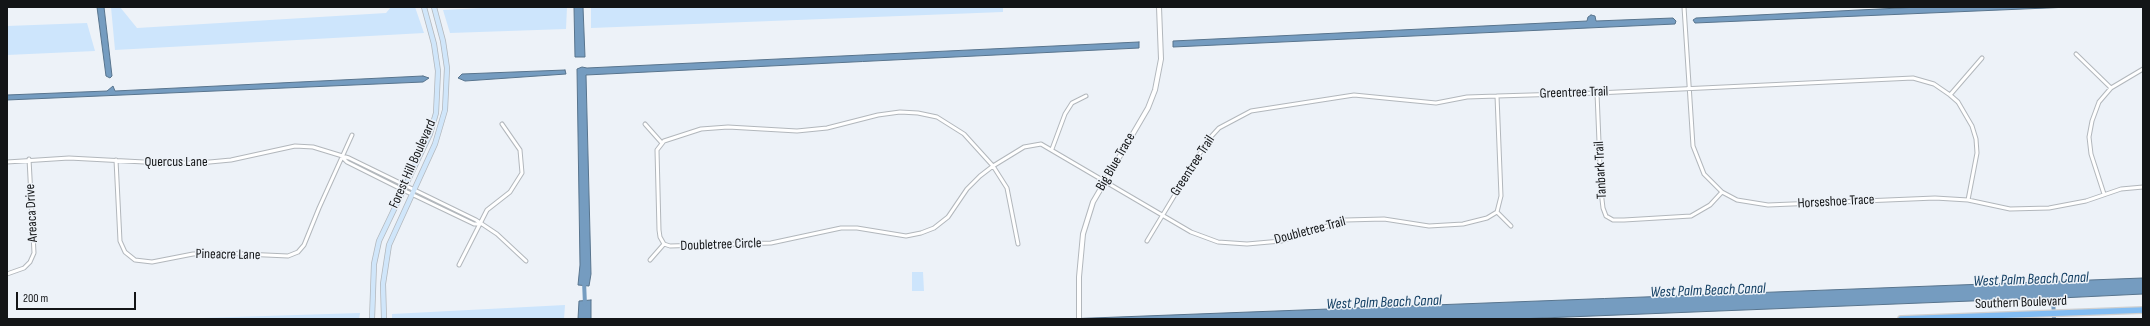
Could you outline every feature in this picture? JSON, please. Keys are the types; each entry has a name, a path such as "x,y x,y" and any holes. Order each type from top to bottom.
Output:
{"highway":[{"name":"Southern Boulevard","path":"1901,319 2030,317 2043,314 2143,310"}],"main road":[{"name":"Forest Hill Boulevard","path":"372,319 376,252 383,230 430,134 438,99 437,59 424,7"},
{"name":"Forest Hill Boulevard","path":"384,319 383,284 386,255 392,234 412,195 439,133 447,99 445,56 434,7"}],"street":[{"name":"Big Blue Trace","path":"1079,319 1078,308 1083,234 1093,202 1148,108 1155,90 1162,59 1159,7"},
{"name":"Horseshoe Trace","path":"1684,7 1693,146 1704,174 1722,192 1738,200 1768,205 1891,199 1968,200 2010,209 2049,208 2069,205 2121,189 2143,187"},
{"path":"2076,54 2111,88"},
{"path":"1950,95 1982,58"},
{"path":"2104,194 2091,154 2089,137 2092,121 2099,102 2111,88 2143,69"},
{"name":"Greentree Trail","path":"1148,241 1161,215 1208,140 1218,128 1252,110 1354,95 1436,103 1467,97 1597,93 1913,78 1934,84 1958,102 1966,113 1976,139 1976,165 1968,200"},
{"name":"Tanbark Trail","path":"1597,93 1601,191 1603,208 1606,216 1613,220 1624,220 1691,216 1710,205 1722,192"},
{"path":"1052,149 1065,114 1072,103 1086,96"},
{"path":"1497,96 1501,196 1497,212 1511,226"},
{"path":"645,124 661,142 701,129 728,127 797,131 827,128 878,115 900,112 918,113 936,117 964,134 993,166 1007,188 1018,244"},
{"path":"459,265 487,210 514,187 522,173 520,150 502,124"},
{"name":"Pineacre Lane","path":"116,160 121,244 129,256 146,262 209,253 283,256 296,253 304,245 318,208 352,135"},
{"name":"Doubletree Circle","path":"661,142 656,154 658,230 664,244 676,247 712,244 772,243 841,228 859,228 906,236 921,233 934,228 948,217 967,188 993,166 1024,147 1041,144 1052,149"},
{"name":"Quercus Lane","path":"7,162 29,159 69,158 163,164 205,163 231,160 289,147 304,146 319,148 342,157 349,158 414,189 479,224"},
{"name":"Doubletree Trail","path":"1052,149 1104,182 1191,232 1211,239 1247,244 1281,241 1346,220 1384,219 1429,226 1463,224 1487,218 1497,212"},
{"name":"Quercus Lane","path":"342,157 347,162 412,195 474,224 479,224"},
{"name":"Areaca Drive","path":"7,274 24,268 30,262 34,253 29,159"},
{"path":"445,210 447,206"},
{"path":"479,224 497,234 526,261"},
{"path":"650,260 664,244"}],"shaded area":[{"path":"97,7 104,7 112,76 110,78 106,76"},
{"path":"111,7 120,7 137,28 386,13 391,7 415,7 424,33 115,50"},
{"path":"500,7 567,7 566,29 450,33 443,10"},
{"path":"574,7 583,7 585,57 575,57"},
{"path":"591,7 1003,7 1003,12 591,28"},
{"path":"1920,7 2070,7 1695,23 1693,20 1696,18"},
{"path":"1591,15 1595,16 1596,21 1673,18 1676,21 1675,24 1173,47 1173,41 1587,21 1588,17"},
{"path":"87,23 95,51 7,55 7,26"},
{"path":"1139,42 1139,48 586,75 591,274 589,286 578,285 580,265 577,69 582,67 587,68"},
{"path":"565,70 566,74 465,81 458,78 462,74"},
{"path":"423,76 429,78 423,82 7,100 7,95 107,91 113,86 115,91"},
{"path":"912,272 923,272 924,291 912,291"},
{"path":"2143,278 2143,294 2060,298 2053,303 2047,298 1517,319 1066,319"},
{"path":"591,300 591,319 578,319 579,301"},
{"path":"565,305 564,319 392,319 392,314"},
{"path":"360,313 359,319 170,319"}],"waterway":[{"path":"584,281 585,305"},
{"path":"2053,297 2054,319"}],"water label":[{"name":"West Palm Beach Canal","path":"2031,280"},
{"name":"West Palm Beach Canal","path":"1708,291"},
{"name":"West Palm Beach Canal","path":"1384,303"}]}
